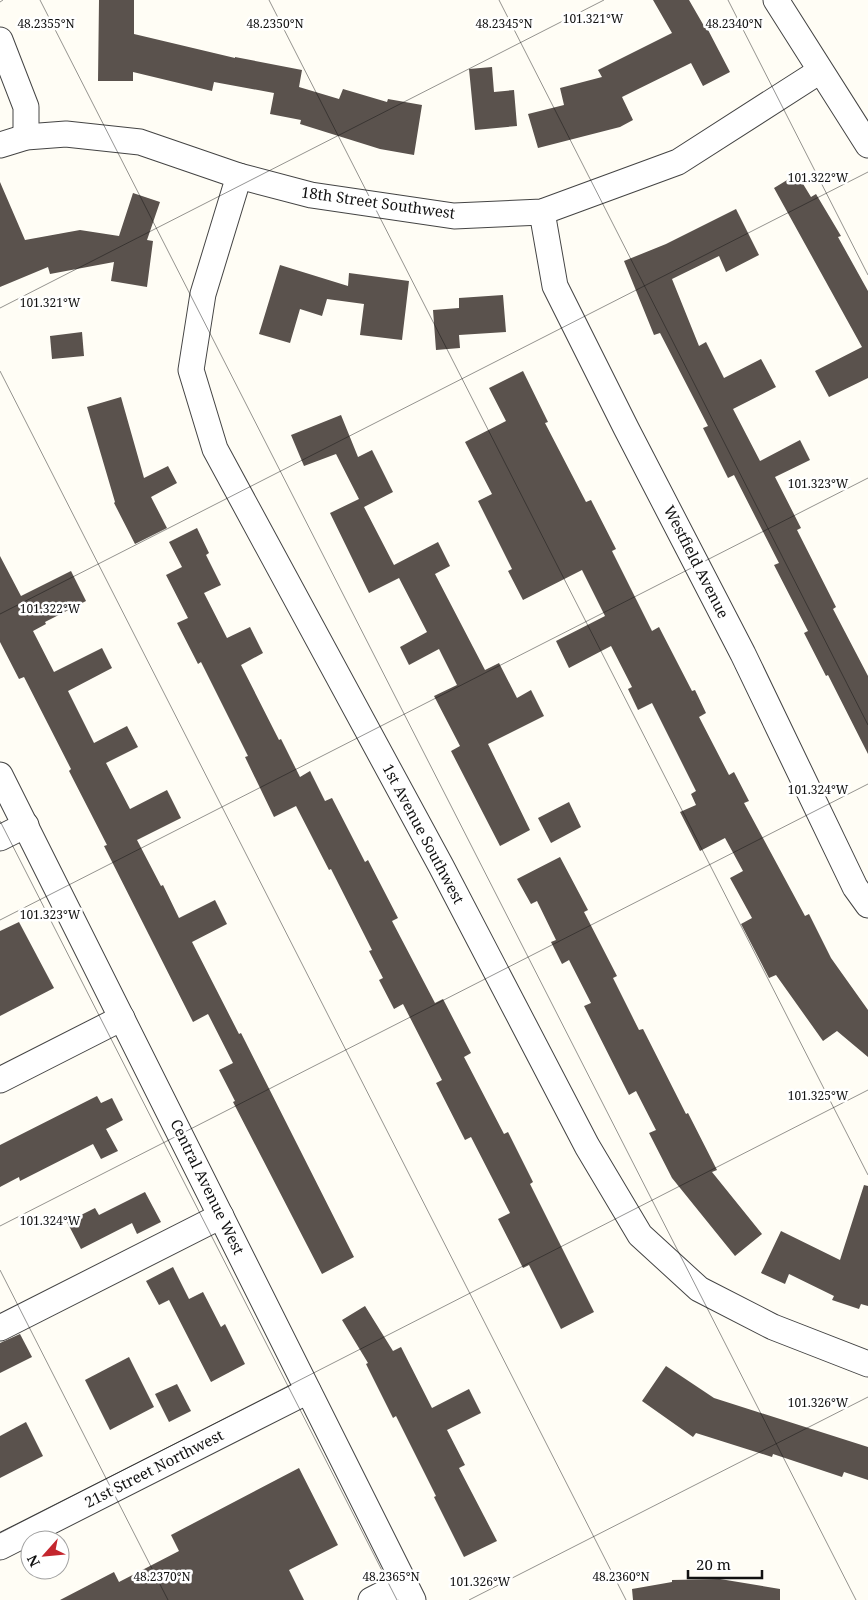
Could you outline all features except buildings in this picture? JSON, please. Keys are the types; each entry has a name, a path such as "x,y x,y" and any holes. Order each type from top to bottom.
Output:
{"street":[{"path":"776,0 868,145"},
{"path":"0,40 26,107 26,137"},
{"name":"18th Street Southwest","path":"0,145 26,137 66,134 140,142 239,176 311,195 454,216 542,212 678,162 820,71"},
{"name":"1st Avenue Southwest","path":"239,176 203,294 191,370 215,449 441,866 587,1146 640,1235 699,1289 773,1328 868,1364"},
{"name":"Westfield Avenue","path":"542,212 555,286 744,654 855,887 868,905"},
{"name":"Central Avenue West","path":"0,775 408,1592"},
{"path":"0,838 26,825"},
{"path":"0,1080 122,1018"},
{"path":"0,1328 221,1216"},
{"name":"21st Street Northwest","path":"0,1548 308,1391"},
{"path":"371,1600 408,1592"}]}
